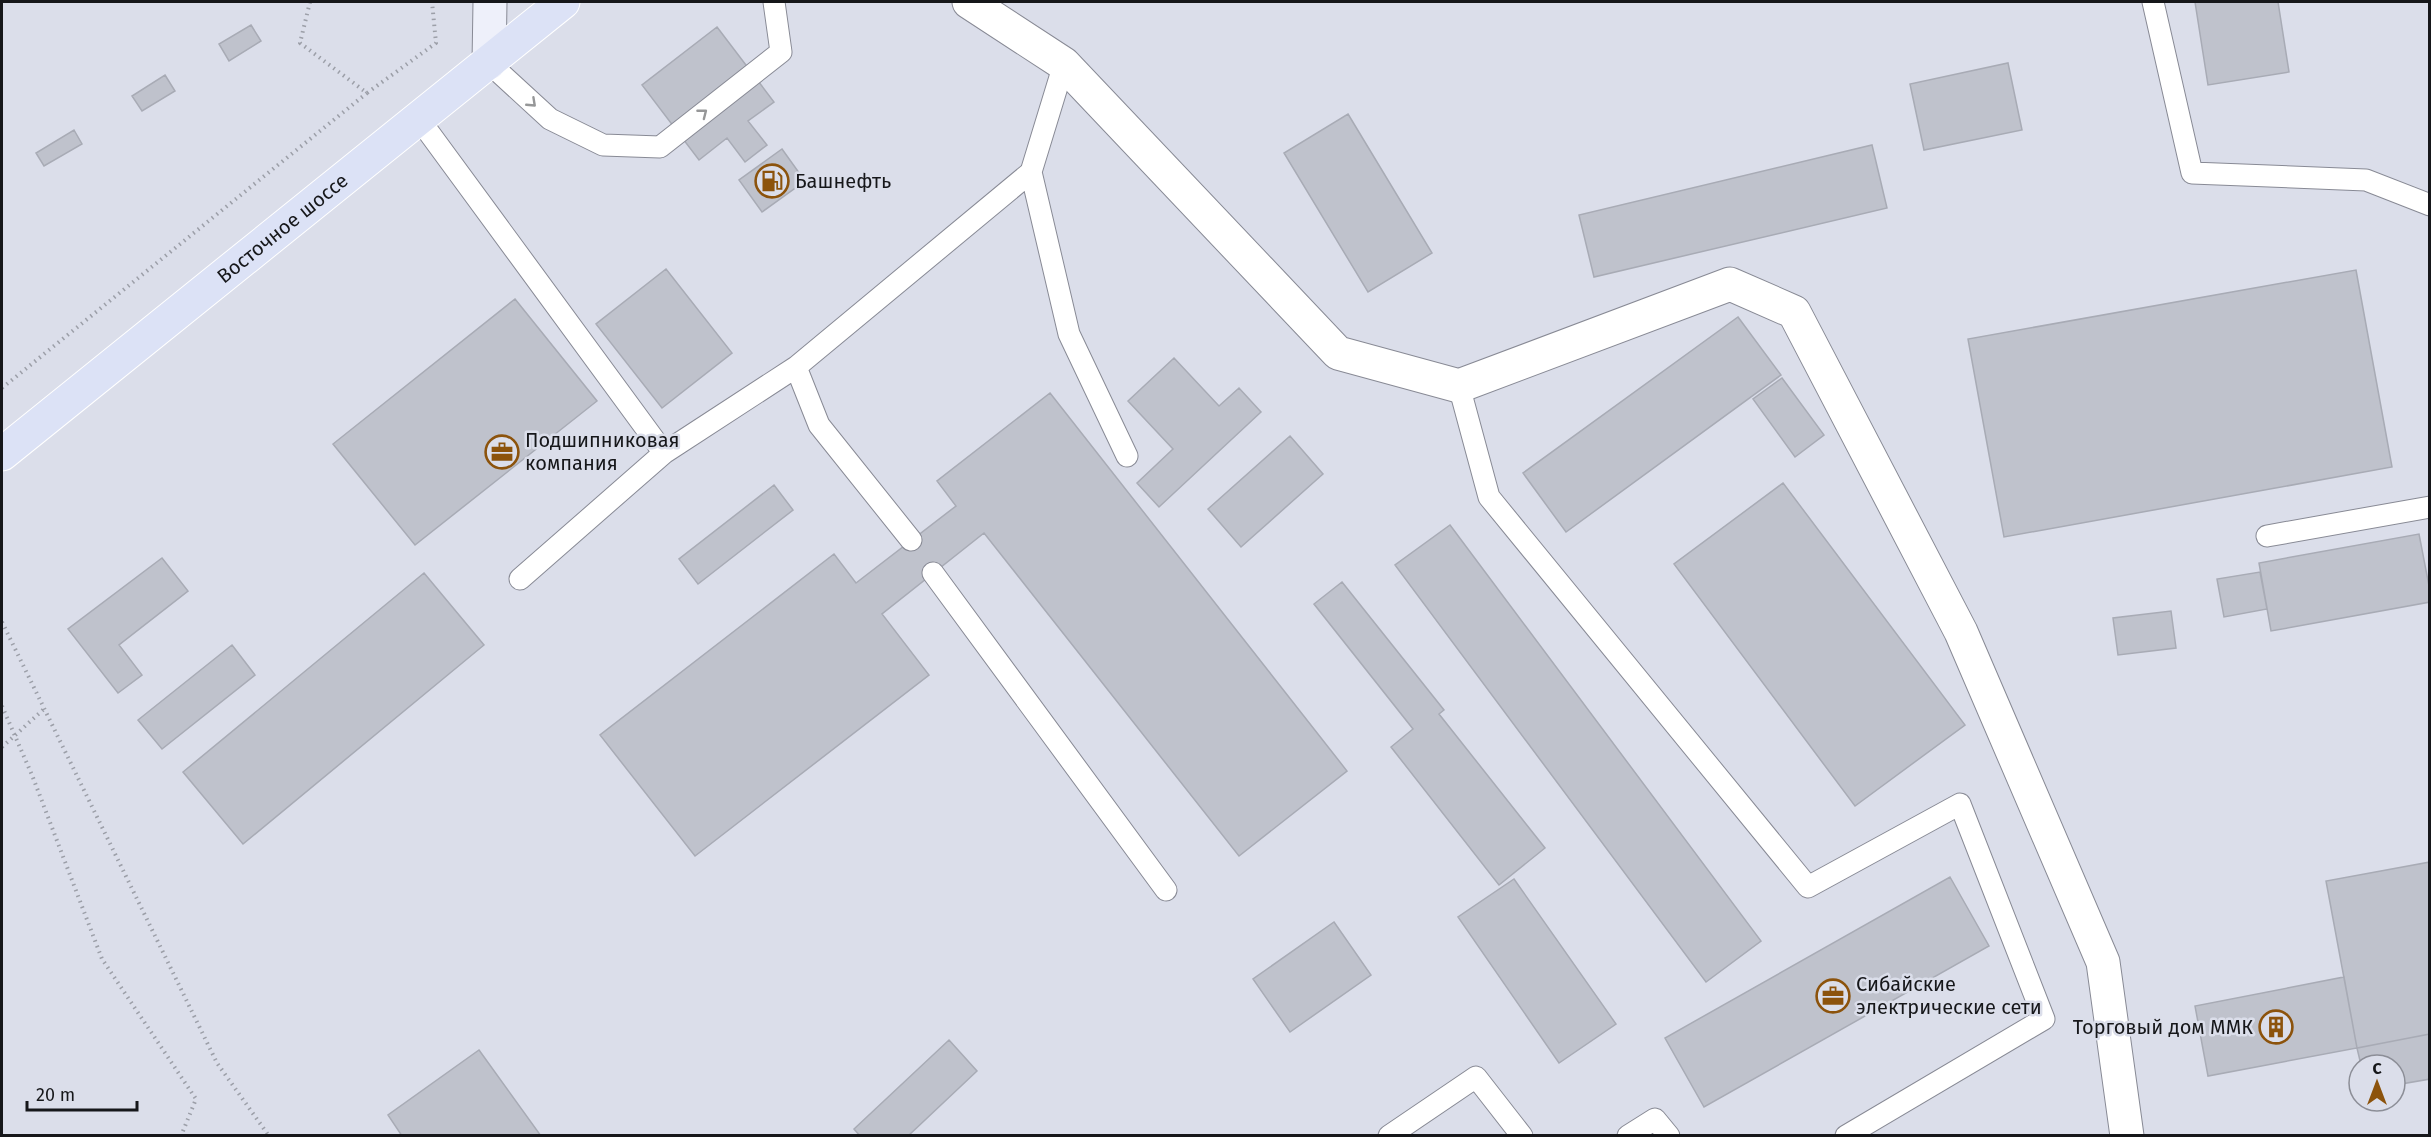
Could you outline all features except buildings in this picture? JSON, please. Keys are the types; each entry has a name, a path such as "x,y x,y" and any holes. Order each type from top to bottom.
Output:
{"main road":[{"path":"489,63 490,2"},
{"name":"Восточное шоссе","path":"2,454 563,2"}],"street":[{"path":"969,2 1065,64 1338,353 1459,386 1730,284 1794,312 1961,632 2103,962 2127,1136"}],"lane":[{"path":"489,63 550,119 603,146 660,147 781,52 774,2"},
{"path":"2153,2 2192,173 2366,180 2430,205"},
{"path":"1065,64 1031,172 1069,334 1127,456"},
{"path":"419,119 664,453"},
{"path":"520,579 664,453 796,367 1031,172"},
{"path":"796,367 819,425 911,540"},
{"path":"1459,386 1490,497 1808,887 1960,804 2044,1019 1845,1136"},
{"path":"2267,536 2430,507"},
{"path":"933,573 1166,890"},
{"path":"1389,1136 1476,1077 1522,1136"},
{"path":"1628,1136 1654,1119 1669,1136"}],"path":[{"path":"310,2 300,43 367,93"},
{"path":"2,388 367,93 436,43 432,2"},
{"path":"2,622 217,1063 269,1136"},
{"path":"2,706 32,775 102,958 196,1099 182,1136"},
{"path":"2,747 44,709"}],"place":[{"name":"Башнефть","path":"772,181"},
{"name":"Подшипниковая компания","path":"502,452"},
{"name":"Сибайские электрические сети","path":"1833,996"},
{"name":"Торговый дом ММК","path":"2276,1027"}]}
